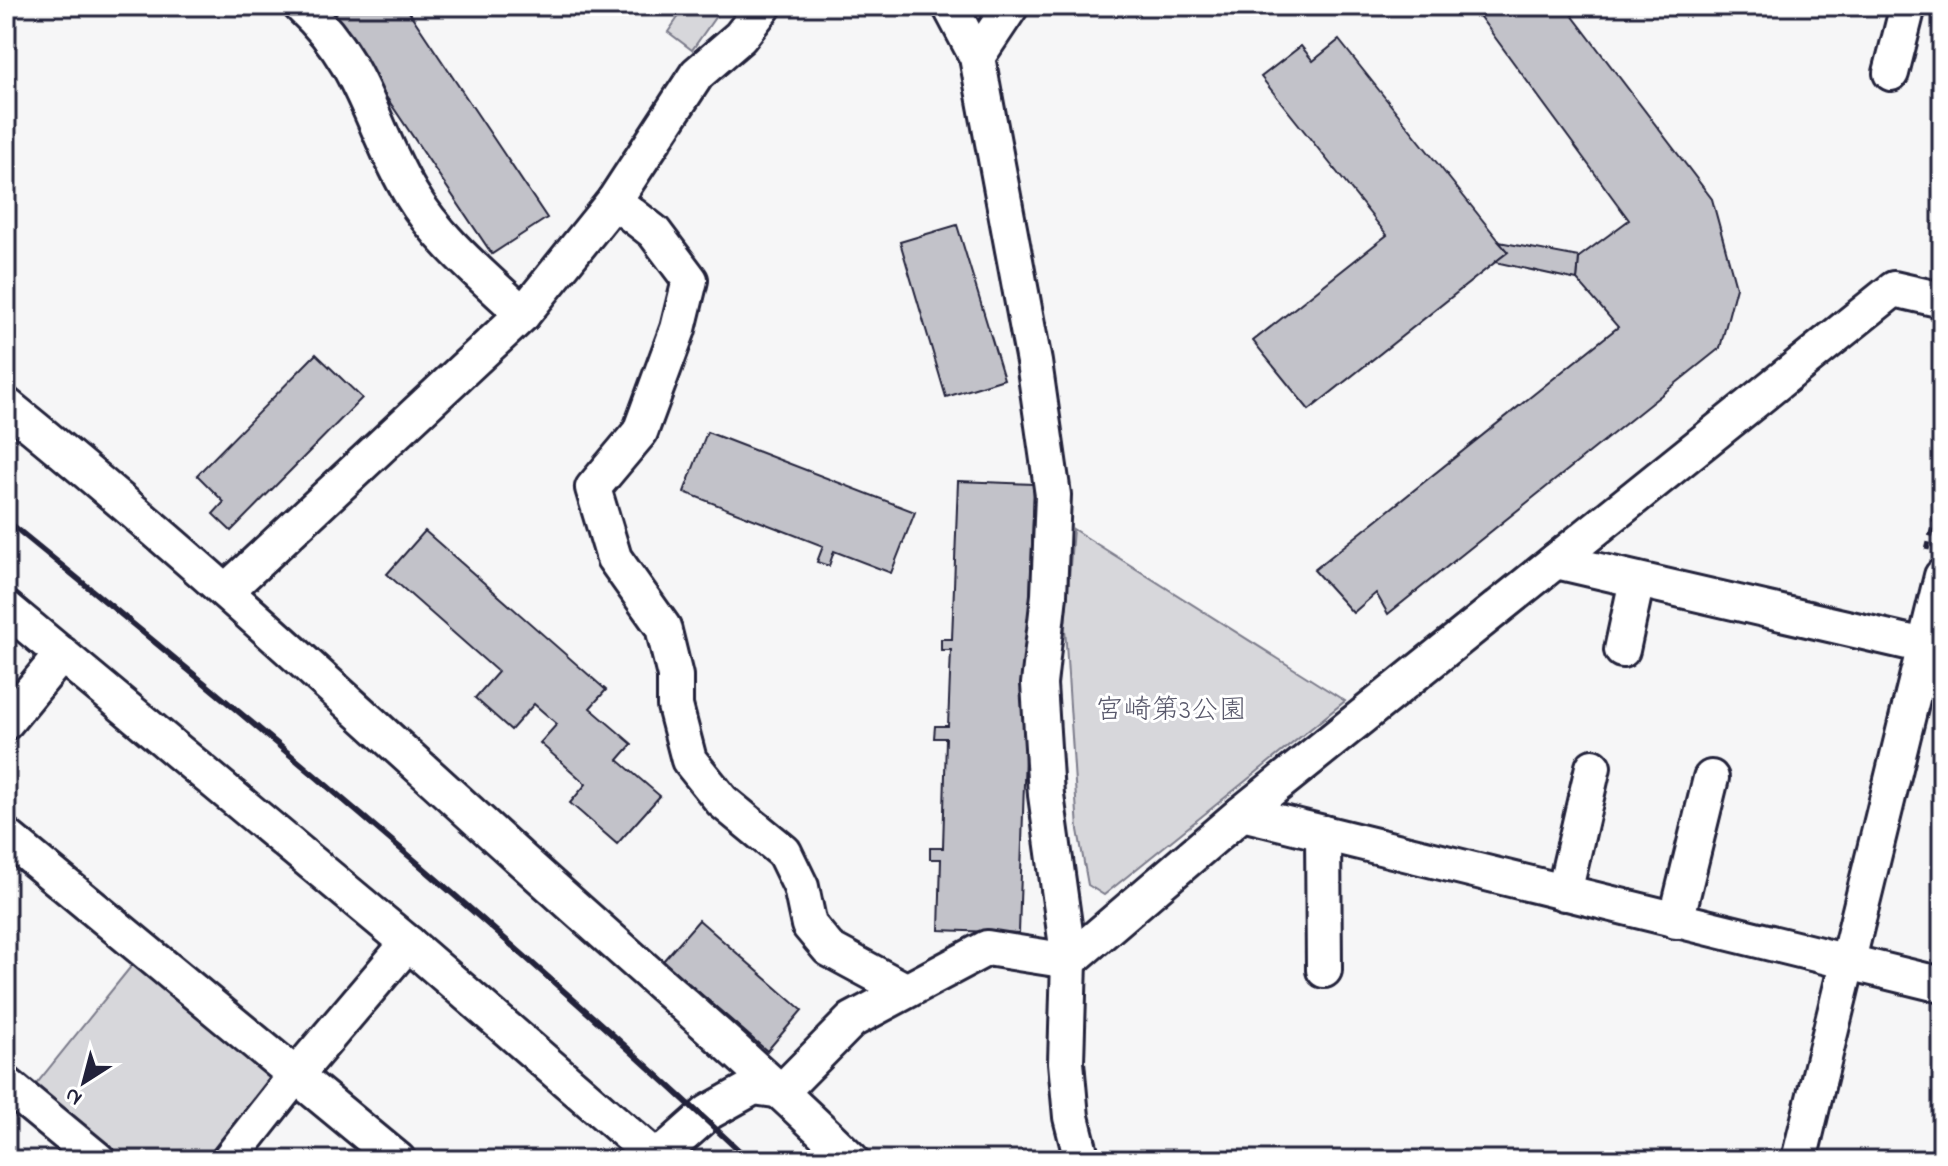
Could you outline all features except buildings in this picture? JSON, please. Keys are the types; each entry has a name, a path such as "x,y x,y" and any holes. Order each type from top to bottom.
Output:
{"street":[{"path":"301,6 323,26 354,68 410,192 437,230 523,314"},
{"path":"226,591 523,314 614,201 697,74 740,37 764,6"},
{"path":"950,6 977,57 1034,362 1053,495 1049,595 1039,684 1046,795 1069,961 1066,1062 1071,1117 1082,1160"},
{"path":"977,57 1011,6"},
{"path":"1891,73 1908,6"},
{"path":"614,201 654,232 690,280 678,329 640,432 593,488 609,545 614,558 663,627 675,676 675,706 689,760 722,801 784,852 801,887 809,925 829,949 905,990"},
{"path":"782,1091 852,1020 987,948 1069,961 1242,813 1894,289 1942,300"},
{"path":"6,405 135,509 648,975 782,1091 852,1160"},
{"path":"1556,561 1934,648"},
{"path":"1799,1160 1934,648 1942,576"},
{"path":"1623,650 1637,580"},
{"path":"6,608 408,943 656,1159 709,1112 754,1087 782,1091"},
{"path":"6,722 62,654"},
{"path":"1564,893 1593,767"},
{"path":"1676,921 1711,778"},
{"path":"1242,813 1942,985"},
{"path":"1323,833 1324,970"},
{"path":"6,836 398,1160"},
{"path":"229,1160 296,1075 408,943"},
{"path":"6,1084 98,1160"}],"green space":[{"path":"686,6 723,6 692,50 668,32"},
{"name":"宮崎第3公園","path":"1073,529 1345,701 1104,895 1088,885 1078,830 1065,628"},
{"path":"133,964 272,1074 272,1088 213,1160 122,1160 33,1088"}],"railway":[{"path":"6,520 196,676 476,914 749,1160"}]}
